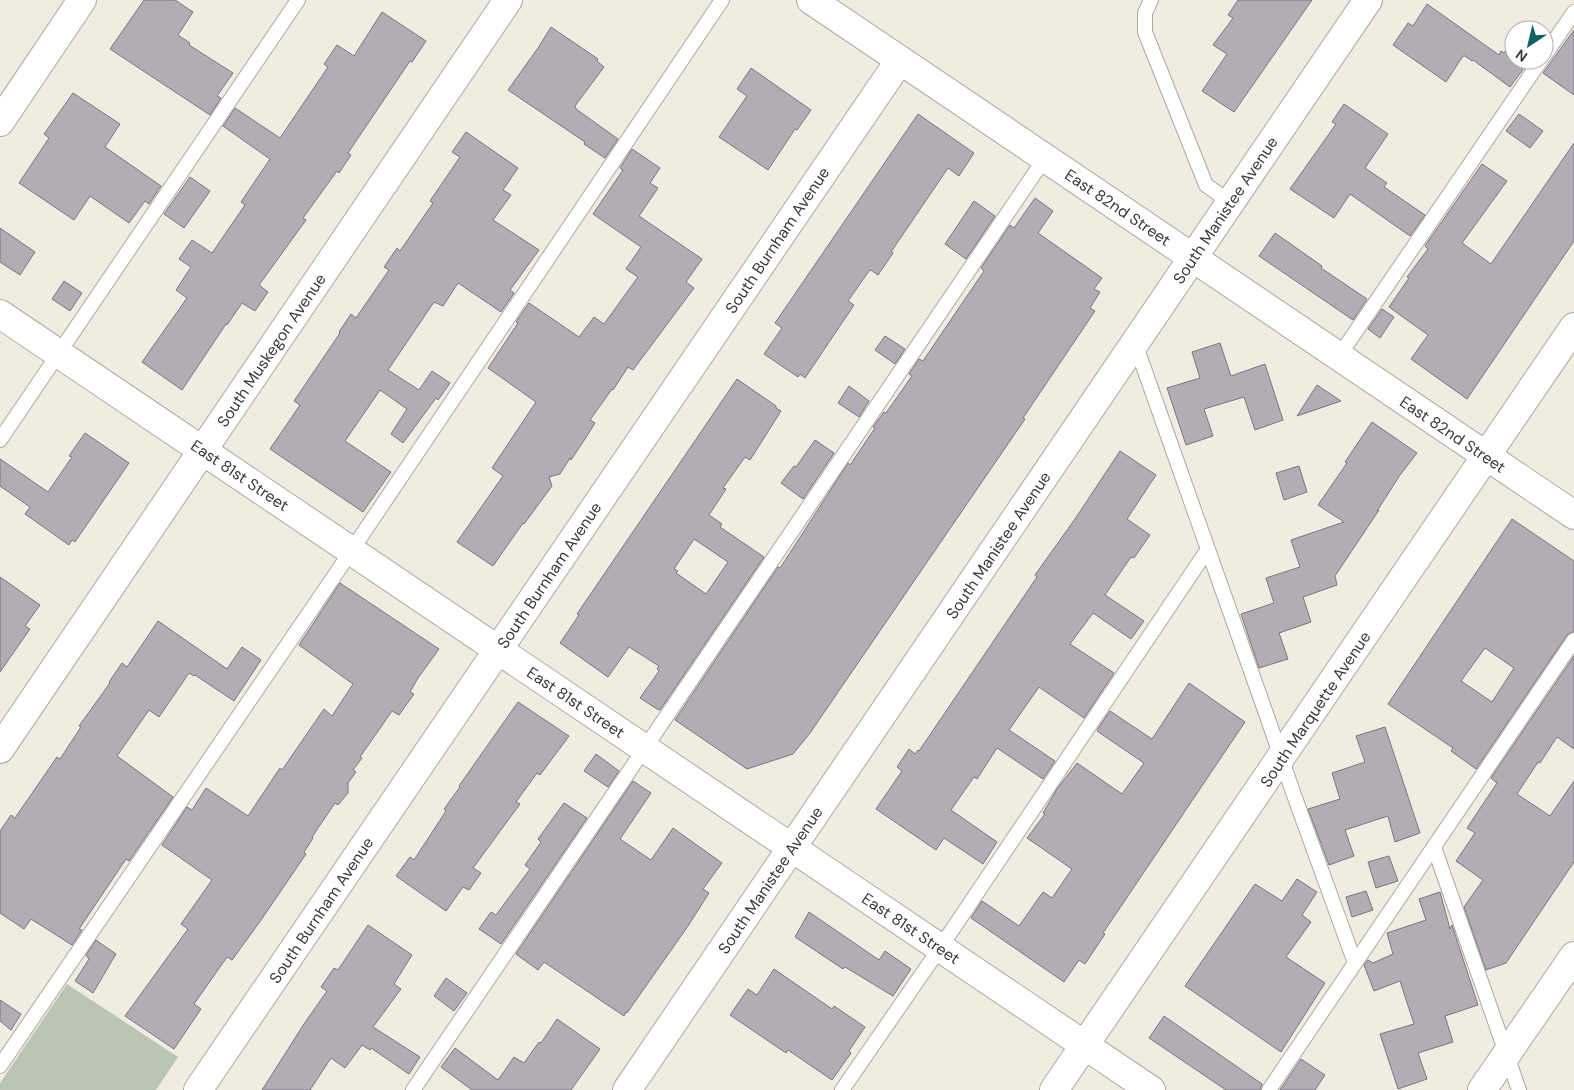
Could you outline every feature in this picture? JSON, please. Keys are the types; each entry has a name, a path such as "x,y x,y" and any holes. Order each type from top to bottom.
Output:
{"street":[{"path":"0,122 82,0"},
{"name":"South Muskegon Avenue","path":"0,749 508,0"},
{"name":"East 82nd Street","path":"810,0 1574,515"},
{"name":"South Manistee Avenue","path":"627,1090 1368,0"},
{"name":"South Burnham Avenue","path":"198,1090 900,60"},
{"name":"East 81st Street","path":"0,314 1151,1090"},
{"name":"South Marquette Avenue","path":"1054,1090 1574,327"},
{"path":"1482,1090 1574,956"}],"lane":[{"path":"0,440 298,0"},
{"path":"0,1066 722,0"},
{"path":"1151,0 1145,13 1145,32 1206,185 1230,202"},
{"path":"1554,41 1574,12"},
{"path":"1338,356 1534,70"},
{"path":"413,1090 1045,158"},
{"path":"1135,343 1355,963"},
{"path":"842,1090 940,948 1208,548"},
{"path":"1269,1090 1574,640"},
{"path":"1434,848 1520,1090"}],"green space":[{"path":"67,984 178,1057 156,1090 0,1090 0,1083"}],"building":[{"path":"144,0 175,0 193,12 178,35 190,43 189,45 233,73 217,96 221,98 210,115 110,49"},
{"path":"1238,0 1312,0 1234,112 1202,91 1227,54 1213,45 1233,18 1228,15"},
{"path":"1427,4 1499,55 1501,51 1504,53 1504,70 1523,70 1510,87 1473,60 1463,56 1446,82 1393,45 1408,23 1413,26"},
{"path":"382,12 426,41 412,62 410,61 348,153 351,155 339,173 337,171 303,218 306,220 259,285 268,292 255,311 242,303 182,390 142,362 187,298 176,290 191,267 179,259 192,240 212,253 245,205 241,202 270,159 223,126 235,108 280,138 328,67 324,64 337,45 354,56"},
{"path":"551,27 598,59 597,61 604,67 575,106 576,109 618,139 605,158 584,144 585,142 508,90"},
{"path":"1574,30 1574,95 1543,73 1545,70 1554,70 1554,58"},
{"path":"751,68 811,110 797,130 795,129 768,170 719,137 747,96 737,89"},
{"path":"73,93 120,124 105,147 161,186 149,204 145,201 129,223 90,196 74,220 19,183 49,138 44,134"},
{"path":"1344,104 1388,134 1365,168 1387,183 1384,187 1425,215 1410,236 1350,194 1334,218 1290,189 1336,124 1332,122"},
{"path":"918,114 974,153 959,176 948,168 891,252 893,253 878,275 871,270 869,271 848,301 854,305 805,378 800,374 798,377 764,354 782,328 775,323"},
{"path":"1519,114 1543,131 1530,148 1506,131"},
{"path":"466,132 518,168 503,190 511,195 493,220 539,250 510,290 514,293 501,312 458,283 443,306 434,302 388,370 419,390 432,371 450,383 438,400 436,398 403,443 391,434 407,409 380,390 345,441 391,472 363,512 270,449 300,405 294,401 339,332 351,314 356,318 389,270 384,267 397,248 400,251 433,203 430,201 460,157 452,152"},
{"path":"1574,143 1574,241 1467,399 1411,359 1428,335 1389,307 1409,278 1407,277 1428,249 1425,246 1482,164 1507,181 1462,243 1491,264"},
{"path":"632,149 660,168 650,183 658,188 639,216 702,259 686,282 694,288 633,370 628,367 612,389 590,420 595,423 571,460 570,458 560,474 549,477 552,486 493,566 457,542 503,476 492,468 536,402 488,368 529,303 579,337 594,317 604,324 638,277 626,269 641,247 593,214 623,170 620,168"},
{"path":"190,177 210,191 184,228 164,214"},
{"path":"1035,198 1053,211 1038,233 1102,278 1094,289 1100,292 1090,308 1095,311 1023,418 1025,419 810,733 793,754 747,769 675,720 778,567 780,568 848,463 850,465 875,428 873,427 884,412 886,413 912,376 909,374 919,359 923,361 984,271 981,268 1010,225 1014,228"},
{"path":"974,201 995,216 966,259 945,244"},
{"path":"0,228 35,252 20,275 0,262"},
{"path":"1275,233 1322,266 1321,268 1367,299 1353,320 1259,256"},
{"path":"64,281 82,293 70,311 52,299"},
{"path":"1382,309 1394,317 1380,338 1368,329"},
{"path":"885,336 905,349 895,364 875,350"},
{"path":"1220,343 1231,376 1265,364 1283,420 1255,430 1244,397 1204,409 1213,436 1186,445 1167,388 1200,378 1192,352"},
{"path":"737,379 776,406 781,411 750,460 745,457 723,488 726,489 709,515 722,524 720,527 764,557 660,710 640,698 659,671 657,669 659,666 629,647 608,677 560,643 579,615 577,614","holes":["694,539 728,562 706,594 676,573 678,571 674,569"]},
{"path":"1317,385 1341,401 1297,416"},
{"path":"849,386 869,401 859,417 838,403"},
{"path":"1372,422 1417,453 1400,475 1335,576 1337,585 1303,597 1311,622 1279,633 1288,659 1259,668 1241,614 1274,603 1266,578 1300,567 1291,540 1344,522 1318,505"},
{"path":"85,433 129,463 75,542 72,540 69,545 25,514 30,507 0,486 0,459 48,492 72,457 69,456"},
{"path":"815,440 834,453 803,499 781,483 794,466 796,467"},
{"path":"1120,451 1156,475 1127,519 1150,535 1134,558 1131,557 1105,595 1144,621 1131,639 1093,613 1070,644 1114,673 1084,718 1039,687 1009,730 1055,761 1043,779 997,748 977,779 974,777 951,810 997,842 983,864 944,838 936,850 876,809 902,771 897,767 909,749 915,754 919,751 1037,577 1035,575"},
{"path":"1299,466 1307,492 1284,500 1276,473"},
{"path":"1512,519 1574,561 1574,631 1567,635 1476,769 1451,751 1453,748 1388,704","holes":["1485,648 1514,668 1492,702 1461,681"]},
{"path":"0,577 40,605 25,626 30,629 0,672"},
{"path":"340,583 439,649 418,678 410,692 414,694 399,715 392,711 360,757 362,758 353,770 356,772 348,783 348,793 338,805 335,803 312,837 304,852 306,854 261,920 232,960 227,957 194,1004 201,1009 174,1049 125,1016 188,929 181,924 212,880 162,845 187,807 192,810 206,788 248,816 280,768 282,770 324,709 332,716 353,684 299,645"},
{"path":"158,621 227,669 242,647 261,660 234,701 189,673 159,717 149,710 117,756 173,797 129,861 126,859 79,929 82,930 72,945 31,919 24,929 0,913 0,831 11,815 15,818 57,757 60,759 81,727 79,726 122,663 127,667"},
{"path":"1574,656 1574,749 1557,737 1517,794 1550,816 1574,781 1574,862 1506,963 1486,970 1464,907 1483,880 1456,861 1475,833 1467,828 1497,783 1491,778"},
{"path":"1189,683 1245,722 1103,933 1105,934 1085,964 1079,960 1064,982 971,918 982,901 1019,926 1043,892 1052,898 1072,869 1027,838 1045,814 1043,813 1057,789 1077,763 1122,794 1144,763 1097,731 1099,727 1110,711 1152,739"},
{"path":"518,702 569,736 540,775 537,773 516,802 520,804 473,868 481,873 469,890 463,887 446,911 396,876 410,857 414,860 446,811 444,809 459,786"},
{"path":"1385,727 1420,833 1395,842 1388,816 1345,830 1354,856 1329,865 1308,809 1340,799 1332,773 1365,762 1356,736"},
{"path":"596,754 619,771 608,787 584,771"},
{"path":"633,781 651,793 620,839 651,860 673,828 722,863 703,889 709,893 688,926 624,1016 544,962 538,970 516,954"},
{"path":"564,803 587,818 501,944 479,929 491,912 496,915 530,869 525,865 541,842 538,839"},
{"path":"1389,856 1398,881 1376,888 1368,862"},
{"path":"1297,879 1317,892 1302,915 1311,922 1286,957 1325,983 1281,1052 1185,986 1255,884 1282,901"},
{"path":"1366,891 1373,910 1352,917 1346,897"},
{"path":"1440,892 1450,929 1452,925 1478,1005 1445,1016 1453,1042 1418,1053 1427,1079 1398,1089 1380,1034 1414,1024 1400,981 1374,991 1364,965 1368,960 1373,963 1393,954 1387,933 1426,920 1419,899"},
{"path":"809,912 879,960 885,951 911,969 893,996 845,967 843,969 795,937"},
{"path":"368,925 412,955 394,984 401,989 373,1027 420,1057 409,1074 371,1048 370,1050 362,1045 345,1068 331,1058 310,1090 262,1090 327,991 321,987 334,968 338,970"},
{"path":"96,940 116,954 93,993 75,981 89,959 86,955"},
{"path":"774,969 832,1009 834,1006 865,1027 849,1051 851,1053 832,1080 788,1050 786,1053 730,1015 748,989 757,995"},
{"path":"446,978 467,993 454,1011 434,996"},
{"path":"0,1000 21,1014 11,1030 0,1021"},
{"path":"1164,1016 1262,1084 1260,1090 1226,1090 1149,1038"},
{"path":"557,1019 600,1049 571,1090 472,1090 441,1067 455,1048 498,1080 514,1057 524,1063 539,1042 541,1043"},
{"path":"1301,1059 1325,1075 1315,1090 1280,1090"}]}
